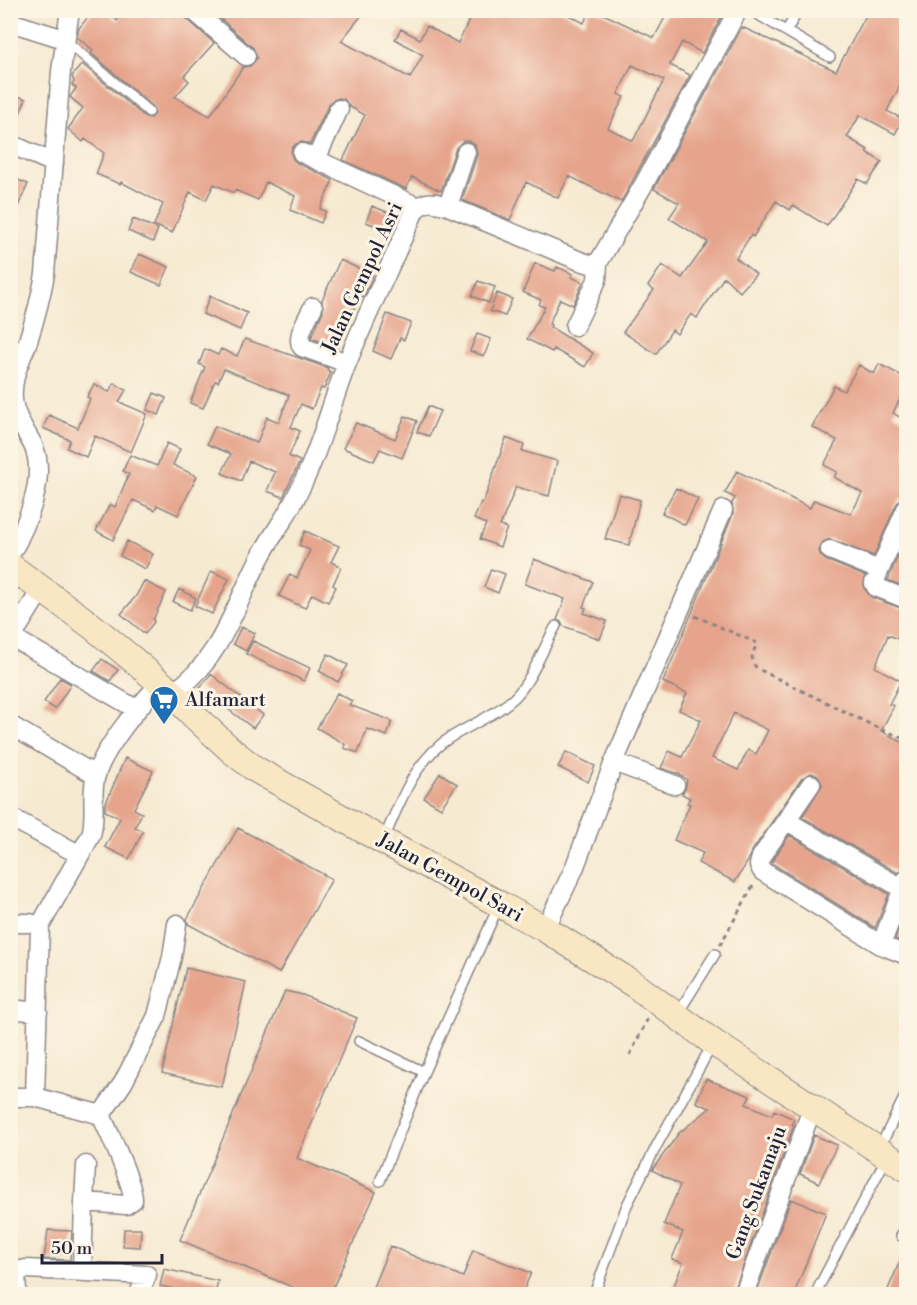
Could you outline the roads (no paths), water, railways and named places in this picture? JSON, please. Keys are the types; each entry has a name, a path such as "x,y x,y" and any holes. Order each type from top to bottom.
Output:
{"street":[{"path":"10,555 22,535 35,493 38,470 38,459 18,419 12,400 19,362 40,303 48,247 64,39 70,10"},
{"path":"193,10 246,56"},
{"path":"575,326 597,280 598,263 644,184 738,10"},
{"path":"10,22 64,39"},
{"path":"339,109 309,156 418,207"},
{"path":"10,144 54,163"},
{"path":"448,206 466,152"},
{"name":"Jalan Gempol Asri","path":"95,775 136,709 166,688 183,686 198,671 220,640 262,554 297,496 311,466 347,363 415,210 430,201 448,206 580,261 590,264 598,263"},
{"path":"313,307 299,337 299,343 302,347 347,363"},
{"path":"906,509 874,585 906,599"},
{"path":"545,930 574,869 614,762 723,510"},
{"path":"830,550 879,570"},
{"name":"Jalan Gempol Sari","path":"10,566 92,626 166,688 255,769 545,930 667,1007 714,1043 891,1158"},
{"path":"42,590 11,638 136,709"},
{"path":"10,725 95,775 94,826 80,855 35,924 38,1012 35,1097"},
{"path":"614,762 675,785"},
{"path":"811,784 761,857 759,865 762,871 881,945 906,955"},
{"path":"10,817 80,855"},
{"path":"787,821 904,884 881,945"},
{"path":"10,911 35,924"},
{"path":"10,923 35,924"},
{"path":"101,1115 123,1083 157,1016 172,957 177,924"},
{"path":"10,1009 38,1012"},
{"path":"10,1097 35,1097 101,1115"},
{"name":"Gang Sukamaju","path":"744,1294 813,1107"},
{"path":"84,1202 126,1205 132,1202 134,1197 101,1115"},
{"path":"82,1272 86,1165"},
{"path":"17,1294 13,1270 26,1269 147,1275 139,1294"}],"lane":[{"path":"750,10 830,57"},
{"path":"786,32 799,10"},
{"path":"64,39 148,112"},
{"path":"383,841 401,800 422,763 450,737 513,699 523,687 556,626"},
{"path":"380,1181 424,1072 499,905"},
{"path":"667,1007 715,954"},
{"path":"359,1041 424,1072"},
{"path":"594,1294 627,1205 662,1134 714,1043"},
{"path":"815,1294 891,1158 906,1094"},
{"path":"901,1236 906,1224"}],"place":[{"name":"Alfamart","path":"164,726"}]}
